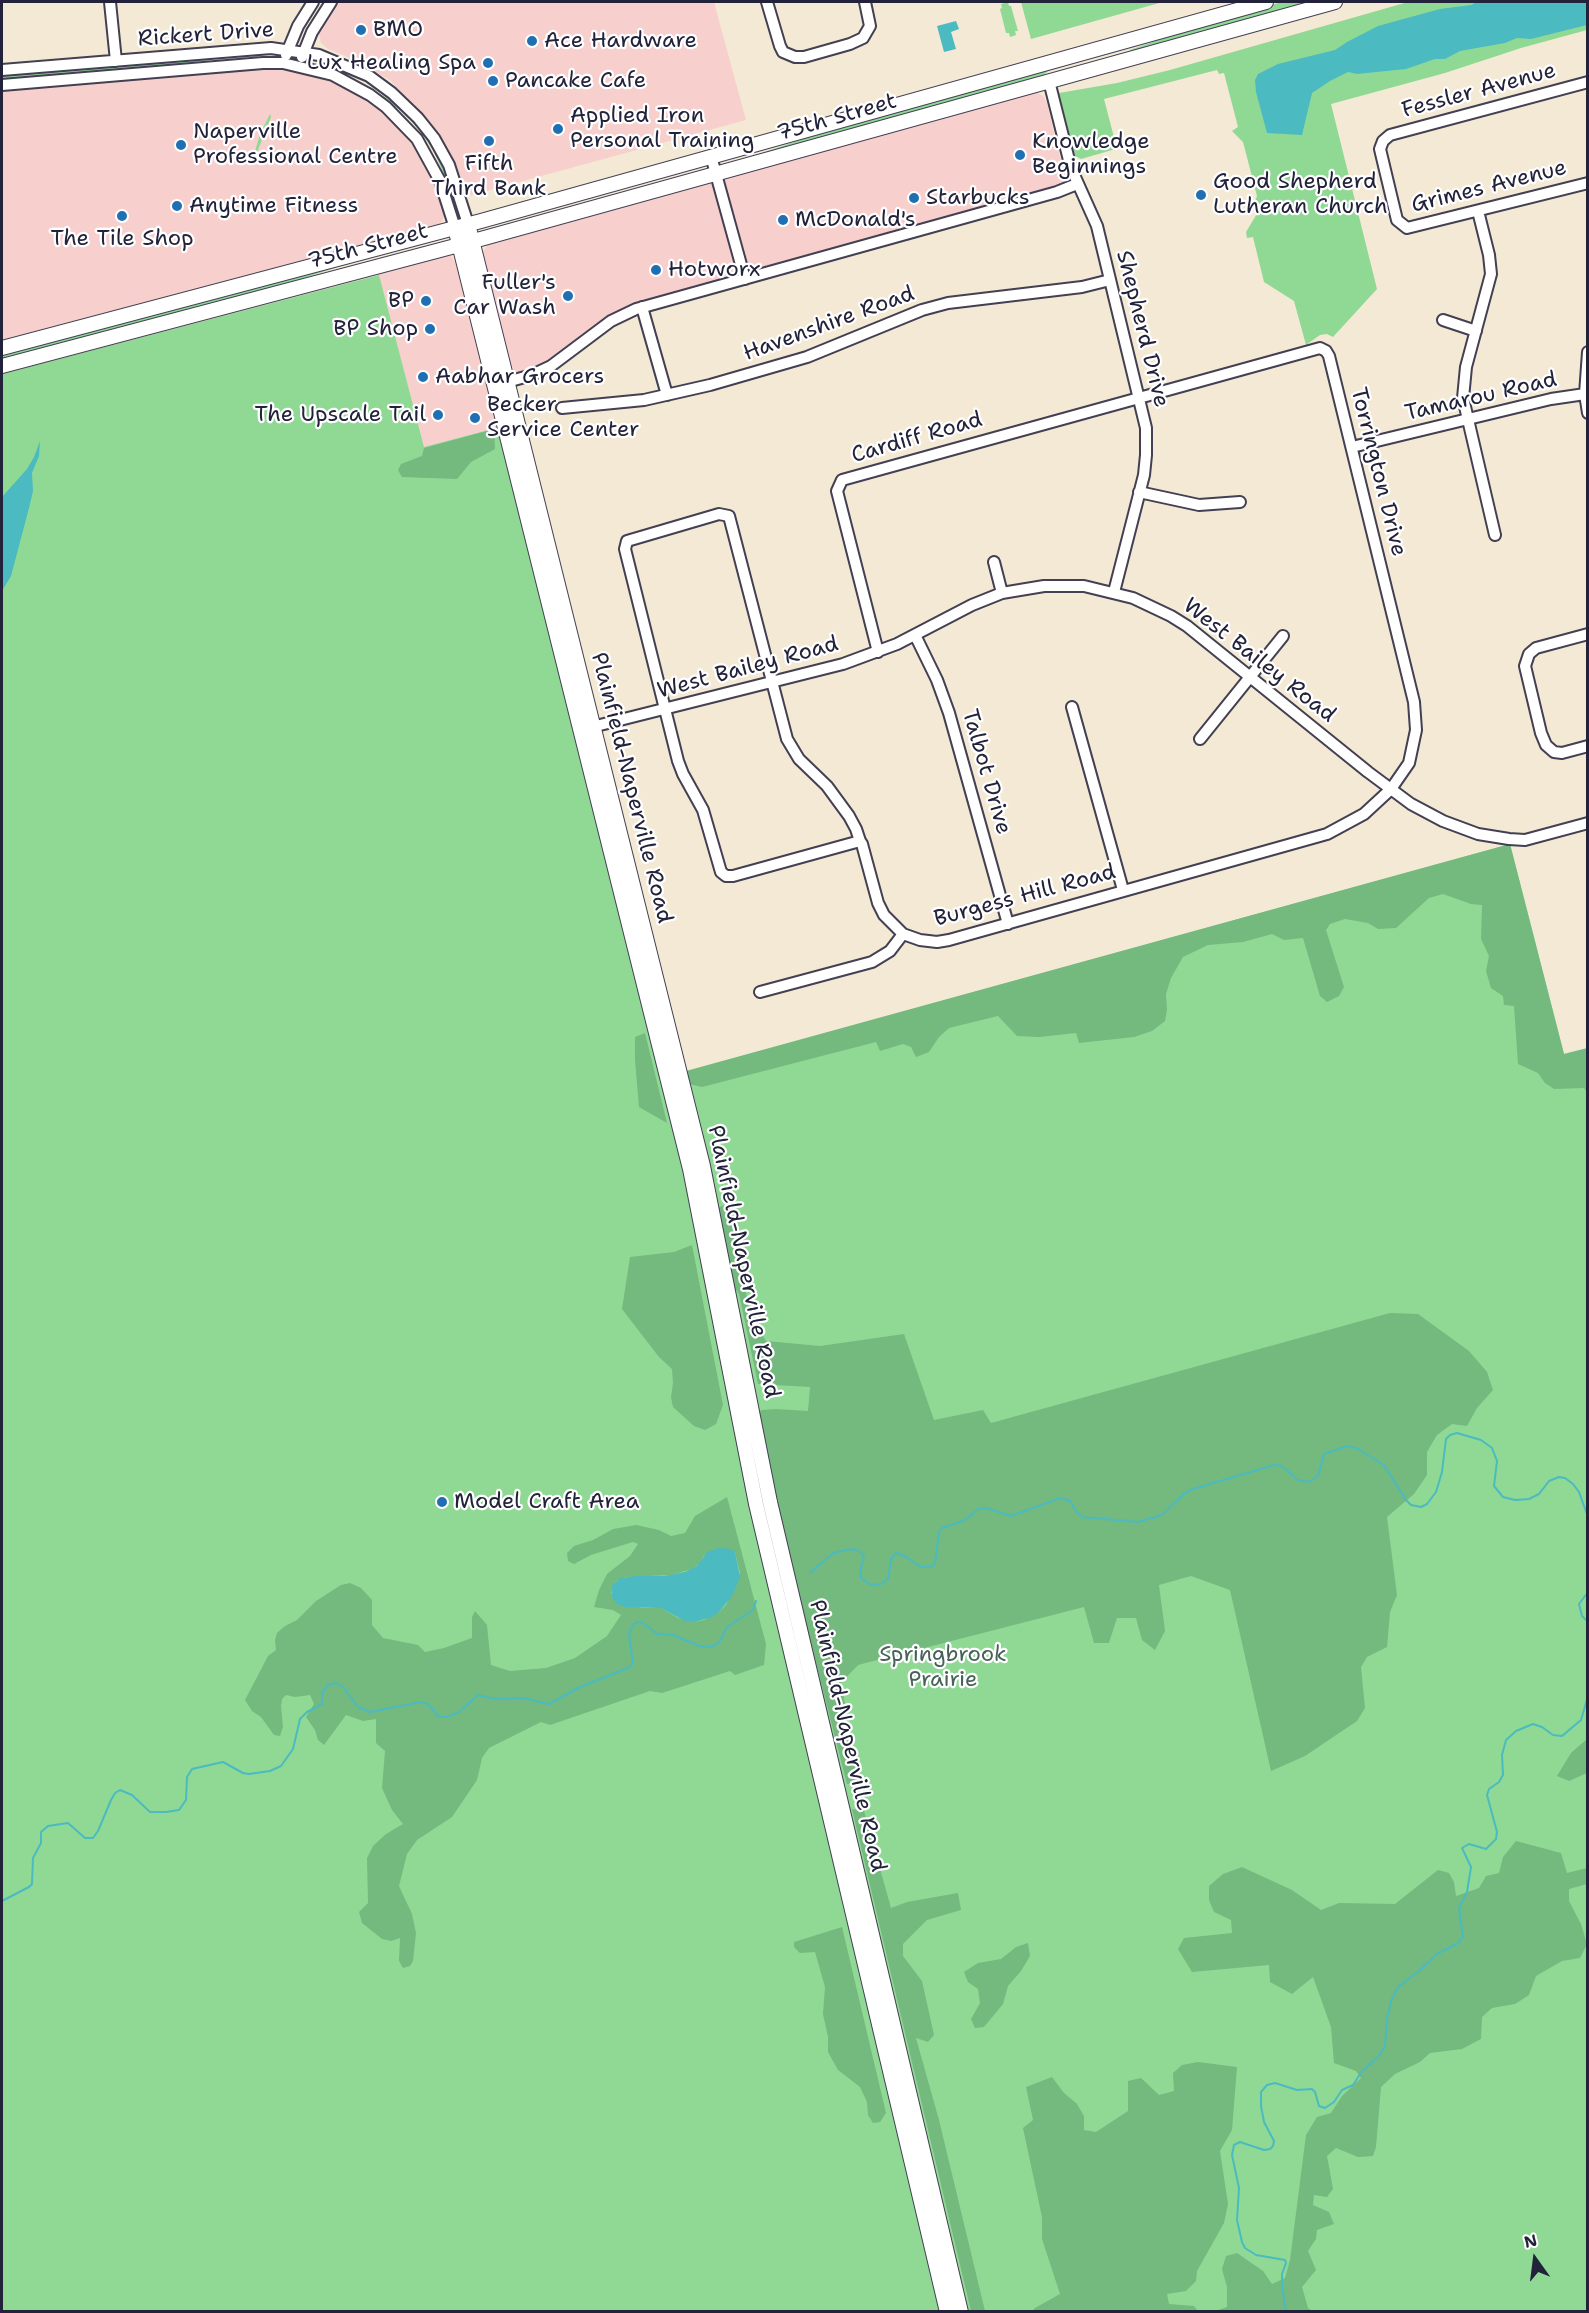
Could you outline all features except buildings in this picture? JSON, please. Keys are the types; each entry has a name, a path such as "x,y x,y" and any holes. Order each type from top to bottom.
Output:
{"main road":[{"name":"75th Street","path":"2,348 462,226 1266,2"},
{"name":"75th Street","path":"2,366 466,243 1335,2"},
{"path":"1049,81 1050,75 1066,57"},
{"name":"Plainfield-Naperville Road","path":"462,226 587,728 708,1187 770,1502 961,2312"},
{"name":"Plainfield-Naperville Road","path":"466,243 507,382 690,1169 756,1504 947,2312"}],"street":[{"path":"110,2 116,61"},
{"path":"283,63 298,26 312,2"},
{"path":"299,66 312,32 330,2"},
{"path":"767,2 780,46 788,55 795,57 804,57 863,38 870,26 865,2"},
{"name":"Rickert Drive","path":"2,70 245,49 304,51 332,59 369,76 410,109 426,128 444,156 456,182 462,226"},
{"name":"Rickert Drive","path":"2,85 233,65 283,63 333,75 386,106 417,139 434,167 462,226"},
{"name":"Shepherd Drive","path":"1049,81 1077,184 1097,226 1140,397 1147,440 1140,492 1114,592"},
{"name":"Fessler Avenue","path":"1400,225 1395,216 1381,153 1383,141 1390,135 1587,82"},
{"path":"711,156 745,279"},
{"name":"Grimes Avenue","path":"1400,225 1414,228 1587,183"},
{"path":"507,382 532,375 551,366 611,321 642,307 1058,192 1077,184"},
{"path":"1478,211 1489,255 1491,274 1462,386 1467,420 1495,535"},
{"name":"Havenshire Road","path":"562,408 618,403 667,395 786,364 922,310 948,303 1082,287 1110,280"},
{"path":"642,307 667,395"},
{"path":"1443,320 1476,331"},
{"name":"Torrington Drive","path":"1140,397 1320,348 1326,351 1352,447 1415,709 1416,730 1413,747 1405,770 1391,789"},
{"path":"1587,352 1585,394 1587,413"},
{"name":"Tamarou Road","path":"1352,447 1551,399 1585,394"},
{"name":"Cardiff Road","path":"878,652 838,496 839,483 851,476 1140,397"},
{"path":"1140,492 1199,505 1240,502"},
{"path":"760,992 879,958 890,951 903,934 887,919 881,909 860,841 849,816 839,801 799,759 791,748 783,729 731,520 724,514 718,514 633,538 625,544 678,761 703,810 717,864 723,875 733,876 860,841"},
{"path":"993,562 1002,593"},
{"name":"West Bailey Road","path":"587,728 843,664 878,652 972,605 1002,593 1060,585 1083,586 1133,598 1171,616 1391,789 1411,804 1443,821 1493,837 1525,840 1587,823"},
{"path":"1587,634 1536,648 1529,654 1526,666 1546,746 1554,752 1562,753 1587,746"},
{"name":"Talbot Drive","path":"915,635 950,713 1008,924"},
{"path":"1200,739 1283,636"},
{"path":"1072,707 1123,890"},
{"name":"Burgess Hill Road","path":"903,934 920,940 937,942 1326,834 1364,814 1391,789"}],"shaded area":[{"path":"336,2 714,2 746,120 465,197 450,157 421,115 391,81 360,62 328,49 321,43 318,30"},
{"path":"278,68 305,72 348,87 389,116 424,158 436,181 443,203 442,222 435,228 394,236 2,340 2,89"},
{"path":"1036,92 1043,96 1047,103 1058,150 1070,187 636,308 562,358 511,380 482,253 489,243"},
{"path":"443,255 451,256 458,266 500,428 424,448 378,273"}],"green space":[{"path":"1008,2 1018,31 1015,31 1016,35 1010,37 1009,33 1006,33 1000,9 1001,4"},
{"path":"1021,2 1163,2 1031,39"},
{"path":"1282,2 1317,2 1131,54 1130,50 1214,20"},
{"path":"1408,2 1587,2 1587,30 1521,48 1445,73 1331,104 1377,289 1333,337 1327,334 1320,335 1306,345 1294,301 1264,282 1253,237 1247,238 1246,232 1261,207 1255,201 1257,196 1243,142 1232,131 1238,127 1224,73 1219,74 1217,70 1104,99 1116,145 1120,144 1119,148 1081,159 1075,156 1059,93 1117,83 1170,70"},
{"path":"272,52 280,55 233,56 178,65 2,80 2,77 32,71"},
{"path":"311,62 346,74 402,107 434,148 447,172 456,201 433,150 402,111 358,83"},
{"path":"1050,69 1040,79 733,163 867,117"},
{"path":"270,114 271,117 253,158 260,134"},
{"path":"361,259 245,298 2,362 2,352"},
{"name":"Springbrook Prairie","path":"379,275 424,447 500,427 677,1074 1510,844 1564,1054 1587,1048 1587,2311 2,2312 2,374"},
{"path":"494,429 495,449 471,462 457,479 402,477 398,470 401,464 422,456 424,448"},
{"path":"1510,844 1564,1054 1588,1048 1587,1092 1584,1088 1554,1089 1545,1083 1538,1073 1518,1064 1514,1006 1504,1005 1503,996 1491,988 1486,971 1489,956 1481,939 1482,905 1471,904 1443,894 1429,898 1396,928 1378,929 1368,923 1345,919 1330,924 1326,930 1344,987 1339,996 1327,1002 1320,996 1303,938 1284,940 1272,934 1243,942 1208,945 1183,957 1171,978 1166,994 1165,1021 1152,1031 1134,1037 1079,1043 1076,1033 1039,1037 1017,1036 998,1016 949,1028 939,1037 929,1052 916,1057 911,1047 903,1044 880,1051 876,1042 702,1087 689,1084 686,1071"},
{"path":"645,1033 667,1123 639,1107 635,1037"},
{"path":"725,1205 735,1235 750,1314 766,1341 820,1346 904,1334 934,1420 983,1410 991,1423 1390,1313 1418,1314 1469,1351 1487,1372 1493,1390 1477,1408 1467,1426 1452,1424 1437,1435 1427,1452 1427,1475 1414,1494 1387,1517 1397,1595 1390,1612 1387,1647 1367,1657 1361,1667 1365,1708 1357,1721 1305,1756 1271,1771 1230,1590 1191,1576 1159,1585 1165,1631 1155,1650 1142,1640 1136,1618 1117,1618 1109,1643 1094,1643 1084,1607 858,1665 841,1683 860,1783 847,1784 785,1541 759,1414 761,1410 776,1409 808,1411 810,1387 758,1384 739,1294 731,1282 716,1208"},
{"path":"692,1245 723,1405 716,1424 705,1430 694,1426 673,1407 672,1369 659,1357 622,1309 630,1257 674,1252"},
{"path":"727,1497 766,1644 764,1665 735,1675 730,1671 662,1693 650,1691 550,1725 541,1722 489,1748 482,1758 477,1780 452,1817 417,1840 407,1854 399,1886 412,1914 416,1933 413,1961 410,1966 403,1968 399,1961 400,1938 391,1941 382,1939 362,1923 359,1912 368,1903 367,1858 373,1846 386,1834 403,1824 392,1810 382,1788 385,1751 376,1743 376,1719 363,1721 346,1715 324,1745 318,1740 315,1730 306,1717 314,1704 310,1695 295,1697 286,1695 282,1699 281,1706 283,1727 280,1736 274,1735 245,1700 268,1656 276,1650 277,1633 297,1620 316,1601 341,1585 350,1583 361,1588 372,1600 372,1625 383,1638 418,1645 425,1652 444,1648 472,1638 472,1617 475,1611 487,1625 491,1665 510,1671 546,1668 575,1658 607,1636 621,1615 613,1610 594,1607 599,1590 607,1574 630,1556 638,1544 633,1542 610,1549 574,1564 568,1561 567,1553 574,1546 593,1540 613,1529 636,1525 659,1530 671,1536 685,1533 695,1516","holes":["735,1552 740,1573 726,1605 719,1612 704,1620 694,1622 678,1618 661,1608 641,1608 611,1593 615,1582 625,1577 671,1575 692,1569 700,1563 704,1555"]},
{"path":"1587,1739 1587,1773 1569,1781 1557,1776 1571,1753"},
{"path":"852,1809 864,1811 891,1908 907,1902 958,1893 961,1910 927,1920 903,1944 903,1956 922,1981 934,2035 928,2042 916,2038 939,2120 985,2311 971,2311"},
{"path":"1516,1841 1561,1853 1567,1873 1587,1868 1587,1884 1569,1889 1569,1901 1581,1924 1587,1944 1580,1958 1562,1961 1536,1976 1529,1995 1515,2004 1492,2008 1482,2017 1481,2039 1462,2049 1430,2053 1420,2062 1395,2074 1381,2087 1376,2147 1373,2156 1358,2157 1336,2148 1327,2156 1333,2189 1327,2197 1314,2195 1313,2205 1329,2212 1334,2224 1317,2230 1316,2239 1308,2251 1316,2270 1302,2287 1308,2308 1312,2311 1215,2311 1227,2307 1227,2287 1222,2269 1226,2256 1237,2253 1263,2271 1272,2284 1285,2278 1290,2260 1306,2135 1317,2117 1331,2113 1342,2096 1361,2078 1356,2071 1334,2063 1331,2027 1313,1977 1292,1994 1270,1982 1269,1965 1192,1972 1178,1949 1184,1938 1232,1933 1231,1920 1214,1912 1209,1900 1209,1886 1223,1874 1242,1867 1292,1890 1321,1910 1339,1903 1395,1904 1438,1870 1449,1873 1454,1882 1456,1896 1479,1888 1486,1876 1499,1873 1503,1857"},
{"path":"842,1927 886,2113 880,2122 873,2123 868,2115 867,2102 860,2087 838,2070 828,2052 828,2037 823,2014 825,1987 815,1952 800,1953 794,1947 794,1942"},
{"path":"1028,1943 1030,1956 1008,1986 1003,2004 984,2027 975,2028 971,2019 980,2003 978,1989 968,1982 964,1972 978,1963 1001,1959 1016,1947"},
{"path":"1198,2062 1237,2067 1232,2130 1220,2151 1228,2204 1224,2223 1197,2271 1196,2281 1186,2291 1167,2294 1169,2304 1194,2306 1198,2311 1032,2311 1060,2294 1042,2239 1042,2217 1023,2128 1033,2120 1026,2087 1052,2077 1064,2093 1077,2104 1084,2116 1084,2130 1096,2132 1128,2111 1128,2081 1141,2078 1159,2095 1174,2091 1173,2073 1182,2065"}],"water":[{"path":"1477,2 1587,2 1587,25 1531,39 1517,38 1505,43 1460,51 1445,59 1435,59 1406,69 1357,74 1348,72 1312,93 1302,135 1267,133 1256,92 1255,80 1258,74 1278,64 1335,50 1378,26 1440,9 1471,5"},
{"path":"956,21 959,29 951,32 956,49 944,52 937,26"},
{"path":"40,441 39,456 32,473 33,491 29,508 11,576 2,591 2,497 27,469"},
{"path":"719,1548 732,1549 735,1552 740,1577 732,1596 712,1617 694,1622 685,1621 661,1608 626,1607 617,1604 612,1597 612,1585 621,1578 664,1576 685,1572 697,1566 707,1552"}],"waterway":[{"path":"810,1573 833,1553 851,1549 859,1551 864,1556 860,1572 861,1578 871,1585 881,1584 888,1579 891,1559 896,1553 921,1567 932,1567 935,1563 939,1532 942,1528 965,1520 978,1509 987,1508 1011,1516 1060,1498 1070,1501 1077,1513 1083,1517 1138,1522 1162,1515 1185,1493 1193,1489 1274,1465 1282,1466 1298,1480 1309,1482 1318,1476 1324,1454 1347,1446 1356,1448 1384,1465 1406,1500 1411,1505 1421,1507 1427,1504 1436,1492 1442,1472 1446,1439 1457,1433 1481,1440 1492,1448 1497,1461 1494,1486 1503,1497 1515,1500 1529,1499 1539,1494 1549,1481 1559,1477 1565,1478 1579,1492 1588,1517"},
{"path":"1588,1592 1579,1604 1582,1616 1588,1622"},
{"path":"2,1901 32,1884 33,1858 41,1843 41,1832 48,1826 68,1823 85,1838 93,1838 111,1800 120,1790 132,1795 150,1812 166,1812 179,1810 186,1800 187,1777 192,1769 223,1762 249,1774 270,1771 281,1766 293,1749 300,1719 307,1712 322,1704 322,1692 328,1685 336,1683 343,1687 358,1707 370,1712 421,1702 428,1704 439,1717 446,1717 458,1713 478,1695 495,1699 524,1698 549,1704 578,1688 630,1667 633,1662 629,1635 632,1626 637,1622 642,1622 657,1634 673,1635 700,1646 713,1647 720,1641 727,1627 753,1610 756,1601"},
{"path":"1286,2312 1282,2286 1285,2260 1256,2255 1245,2248 1242,2242 1237,2220 1239,2188 1232,2155 1234,2145 1240,2142 1264,2150 1273,2146 1274,2141 1264,2122 1261,2106 1261,2092 1267,2085 1275,2083 1297,2090 1312,2089 1319,2106 1325,2108 1334,2102 1342,2090 1353,2085 1362,2071 1379,2056 1385,2046 1387,2019 1391,2001 1398,1987 1437,1954 1458,1943 1463,1937 1459,1908 1467,1892 1471,1867 1462,1848 1469,1844 1486,1849 1496,1839 1497,1832 1487,1795 1489,1789 1499,1782 1503,1775 1502,1755 1506,1740 1516,1731 1533,1724 1553,1735 1562,1736 1581,1720 1588,1696"}],"place":[{"name":"BMO","path":"361,30"},
{"name":"Ace Hardware","path":"532,41"},
{"name":"Lux Healing Spa","path":"488,63"},
{"name":"Pancake Cafe","path":"493,81"},
{"name":"Applied Iron Personal Training","path":"558,129"},
{"name":"Fifth Third Bank","path":"489,141"},
{"name":"Naperville Professional Centre","path":"181,145"},
{"name":"Knowledge Beginnings","path":"1020,155"},
{"name":"Good Shepherd Lutheran Church","path":"1201,195"},
{"name":"Starbucks","path":"914,198"},
{"name":"Anytime Fitness","path":"177,206"},
{"name":"The Tile Shop","path":"122,216"},
{"name":"McDonald's","path":"783,220"},
{"name":"Hotworx","path":"656,270"},
{"name":"Fuller's Car Wash","path":"568,296"},
{"name":"BP","path":"426,301"},
{"name":"BP Shop","path":"430,329"},
{"name":"Aabhar Grocers","path":"423,377"},
{"name":"The Upscale Tail","path":"438,415"},
{"name":"Becker Service Center","path":"475,418"},
{"name":"Model Craft Area","path":"442,1502"}]}
